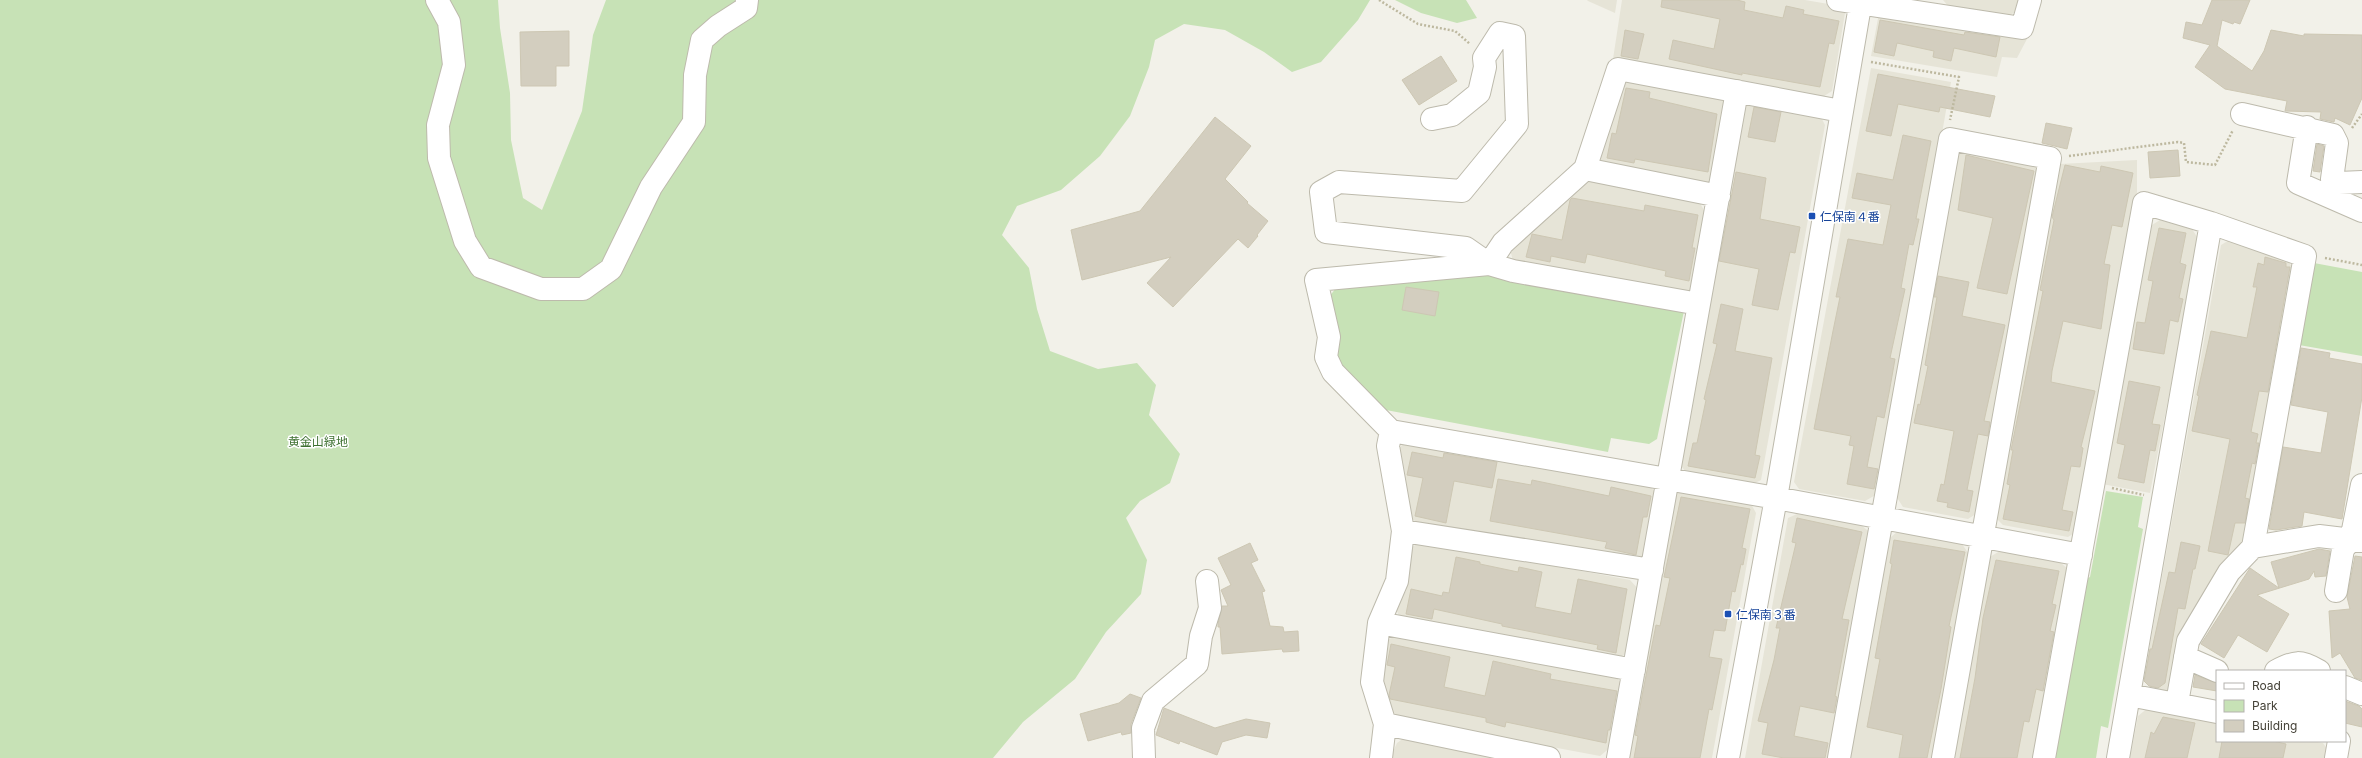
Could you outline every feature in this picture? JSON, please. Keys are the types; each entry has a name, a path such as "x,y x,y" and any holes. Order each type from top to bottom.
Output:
{"street":[{"path":"437,0 449,22 454,65 438,125 439,158 465,241 481,267 541,289 583,289 610,269 651,187 694,122 695,75 702,40 718,26 746,8 747,0"},
{"path":"1838,0 1930,7 2022,28 2030,0"},
{"path":"1728,758 1776,498 1841,111 1861,2"},
{"path":"1432,119 1452,115 1479,93 1485,67 1484,58 1500,33 1514,36 1517,124 1462,191 1339,182 1321,192 1326,232 1466,248 1489,264 1513,271 1699,304"},
{"path":"1489,264 1503,243 1585,169 1618,69 1841,111"},
{"path":"1618,758 1737,91"},
{"path":"2242,114 2307,127 2333,135 2337,143 2332,179 2339,183 2362,182"},
{"path":"2307,127 2298,183 2362,211"},
{"path":"1839,758 1950,139 2050,158 1943,758"},
{"path":"1585,169 1719,196"},
{"path":"2044,758 2144,203 2212,223 2305,256 2252,547 2229,572 2188,641 2177,703"},
{"path":"2118,758 2212,223"},
{"path":"1489,264 1316,280 1329,337 1326,357 1333,372 1391,431 1776,498 2081,555"},
{"path":"1381,758 1385,724 1372,682 1379,623 1397,582 1403,531 1388,446 1391,431"},
{"path":"2357,540 2362,485"},
{"path":"1403,531 1652,570"},
{"path":"2252,547 2319,536 2357,540"},
{"path":"2336,591 2343,549 2357,540"},
{"path":"1144,758 1143,728 1153,700 1197,664 1201,636 1210,608 1207,580"},
{"path":"1379,623 1634,670"},
{"path":"2185,656 2216,671"},
{"path":"2278,670 2291,662 2306,663 2317,670"},
{"path":"2346,687 2362,694"},
{"path":"2129,695 2177,703 2216,712"},
{"path":"1385,724 1549,758"},
{"path":"2336,758 2339,742"}],"path":[{"path":"1379,0 1418,24 1455,31 1484,58"},
{"path":"1874,62 1958,77 1950,123"},
{"path":"2050,158 2178,142 2184,143 2186,162 2215,165 2242,114"},
{"path":"2317,256 2362,265"},
{"path":"2106,487 2148,495"}],"shaded area":[{"path":"1587,0 1617,0 1615,13 1588,1"},
{"path":"1622,0 1805,0 1840,6 1845,13 1832,91 1821,98 1613,59"},
{"path":"1943,0 2022,0 2020,9 2007,17 1949,7"},
{"path":"1879,13 2027,39 2017,58 2002,57 1997,77 1871,56"},
{"path":"1871,68 1951,82 1879,493 1865,501 1799,489 1794,482"},
{"path":"1632,79 1720,96 1728,105 1713,179 1702,187 1604,168 1595,155 1620,84"},
{"path":"1753,100 1819,113 1825,125 1761,480 1751,485 1686,472 1678,462 1741,108"},
{"path":"1968,149 2032,161 2040,174 1979,512 1968,519 1903,507 1896,496 1955,156"},
{"path":"2137,160 2137,192 2076,532 2068,537 2003,525 1994,516 2060,164"},
{"path":"1589,181 1700,203 1707,216 1694,288 1683,294 1514,265 1509,245 1576,185"},
{"path":"2160,220 2192,229 2199,240 2150,493 2102,484 2152,225"},
{"path":"2231,239 2287,259 2295,272 2247,544 2223,567 2193,611 2183,635 2175,686 2163,693 2153,691 2144,678 2221,245"},
{"path":"1406,441 1647,483 1657,494 1646,555 1634,563 1422,525 1410,518 1396,451"},
{"path":"1681,490 1750,502 1756,513 1712,758 1625,758 1672,497"},
{"path":"1797,514 1861,525 1872,534 1832,758 1745,758 1788,518"},
{"path":"1897,532 1962,544 1971,557 1936,758 1848,758 1885,542"},
{"path":"1421,541 1630,580 1641,592 1630,651 1617,659 1401,619 1394,606 1406,591 1408,582 1408,550"},
{"path":"2000,551 2061,563 2070,571 2037,758 1950,758 1988,558"},
{"path":"1401,635 1614,674 1624,687 1611,747 1600,756 1402,719 1393,713 1384,697 1380,677 1386,640"},
{"path":"2149,707 2216,721 2216,742 2323,743 2330,753 2329,758 2130,758 2138,716"},
{"path":"1408,735 1535,758 1390,758 1397,743"}],"green space":[{"name":"黄金山緑地","path":"0,0 498,0 500,28 510,93 511,140 523,198 542,210 582,111 593,35 606,0 1370,0 1358,20 1321,62 1292,72 1264,52 1225,30 1184,24 1155,40 1149,67 1130,116 1100,156 1061,190 1017,206 1002,235 1029,268 1037,309 1050,351 1098,369 1137,363 1156,385 1149,415 1180,454 1170,483 1140,501 1126,518 1147,560 1141,594 1106,632 1075,679 1023,722 993,758 0,758"},
{"path":"1395,0 1466,0 1477,18 1457,23 1421,13"},
{"path":"2314,263 2362,272 2362,356 2299,345"},
{"path":"1493,274 1684,311 1657,439 1649,444 1611,438 1608,452 1386,410 1336,366 1329,297 1336,288"},
{"path":"2106,491 2143,497 2138,527 2143,529 2108,728 2101,726 2096,758 2054,758 2086,579 2090,577"}],"building":[{"path":"1662,0 1737,0 1745,2 1744,10 1783,18 1786,6 1804,10 1803,14 1839,21 1834,44 1829,43 1820,87 1742,73 1742,75 1669,59 1673,40 1714,49 1720,19 1661,7"},
{"path":"2212,0 2250,0 2240,24 2234,22 2233,24 2222,20 2217,46 2252,71 2264,51 2271,30 2304,36 2304,34 2362,35 2362,98 2350,125 2335,118 2334,122 2320,119 2321,112 2285,111 2287,101 2225,89 2195,67 2210,45 2183,38 2186,22 2202,25"},
{"path":"1880,20 1964,35 1965,32 2000,37 1996,57 1954,48 1951,61 1933,57 1934,51 1897,43 1894,56 1874,52"},
{"path":"1625,30 1644,34 1638,59 1621,56"},
{"path":"569,31 569,66 556,66 556,86 521,86 520,32"},
{"path":"1441,56 1457,81 1419,105 1402,80"},
{"path":"1878,74 1995,96 1990,117 1940,107 1939,112 1898,104 1891,136 1866,131"},
{"path":"1626,88 1650,92 1649,98 1717,114 1708,172 1635,159 1634,163 1607,158 1612,133 1616,134"},
{"path":"1754,107 1781,112 1775,142 1748,137"},
{"path":"1215,117 1251,146 1225,179 1248,202 1247,203 1268,221 1257,235 1258,236 1248,248 1238,239 1173,307 1147,283 1171,257 1082,280 1071,230 1140,211"},
{"path":"2046,123 2072,128 2067,149 2042,143"},
{"path":"1903,135 1931,141 1916,219 1919,219 1913,245 1909,244 1901,288 1905,289 1890,358 1895,359 1889,393 1884,418 1877,416 1867,467 1878,469 1874,489 1847,484 1854,446 1849,445 1851,436 1814,429 1840,297 1836,297 1848,239 1883,245 1891,205 1852,198 1857,173 1893,180"},
{"path":"2317,144 2324,146 2320,172 2313,171"},
{"path":"2178,150 2180,176 2150,178 2148,152"},
{"path":"1966,155 2034,171 2007,294 1977,288 1993,218 1958,210"},
{"path":"2065,165 2100,172 2101,166 2133,173 2122,227 2112,225 2104,264 2110,265 2101,329 2063,321 2052,371 2051,382 2095,391 2081,447 2083,448 2080,467 2071,466 2062,510 2073,512 2069,531 2003,519 2010,485 2007,484 2013,450 2011,450 2043,291 2040,290 2054,220 2052,217"},
{"path":"1736,172 1766,178 1760,219 1800,227 1795,253 1790,252 1778,310 1752,305 1759,269 1719,261"},
{"path":"1572,198 1644,211 1645,205 1698,215 1692,248 1695,248 1689,281 1665,276 1666,271 1587,254 1585,263 1551,256 1550,262 1526,257 1532,234 1562,240 1570,200"},
{"path":"2159,228 2186,233 2180,263 2186,265 2179,298 2183,299 2178,322 2170,320 2164,354 2133,349 2137,322 2145,323 2153,281 2148,280"},
{"path":"2265,257 2286,263 2286,267 2290,267 2268,392 2259,391 2251,432 2258,434 2256,443 2259,443 2255,464 2252,463 2245,498 2249,499 2245,523 2235,523 2228,555 2208,551 2230,439 2192,431 2199,396 2197,395 2211,331 2247,338 2257,287 2253,287 2258,263 2264,265"},
{"path":"1938,276 1969,282 1962,316 2005,325 1984,421 1990,422 1988,436 1978,434 1967,490 1973,491 1969,512 1947,507 1948,503 1937,501 1941,484 1944,485 1954,431 1914,423 1918,404 1920,405 1928,366 1925,365 1937,297 1934,297"},
{"path":"1406,287 1439,292 1435,316 1402,310"},
{"path":"1721,304 1743,309 1735,351 1772,358 1755,455 1760,456 1755,478 1688,466 1693,443 1697,443 1706,400 1704,399 1717,344 1713,343"},
{"path":"2301,348 2330,353 2329,358 2362,364 2362,397 2342,519 2304,512 2302,526 2276,530 2269,529 2283,447 2321,453 2328,412 2291,405"},
{"path":"2129,381 2160,387 2152,424 2160,425 2155,451 2150,450 2144,483 2118,478 2125,445 2117,443"},
{"path":"1412,452 1443,458 1444,453 1497,462 1492,488 1454,481 1446,523 1415,516 1423,478 1407,475"},
{"path":"1498,479 1531,485 1532,480 1609,496 1611,487 1651,496 1647,517 1643,517 1636,555 1605,548 1607,542 1490,521"},
{"path":"1681,497 1750,509 1742,548 1746,549 1735,592 1732,591 1725,631 1714,630 1709,657 1722,659 1712,710 1709,709 1700,758 1634,758 1638,736 1635,735 1656,625 1660,626 1670,578 1664,577"},
{"path":"1797,518 1862,532 1842,619 1849,620 1835,696 1837,697 1834,713 1800,706 1794,736 1828,743 1825,758 1784,758 1762,754 1768,723 1758,721 1774,660 1780,628 1776,628 1796,543 1792,542"},
{"path":"1894,540 1965,552 1949,626 1951,627 1941,689 1927,758 1899,758 1903,735 1867,727 1880,659 1875,658 1892,564 1890,563"},
{"path":"2181,542 2200,546 2195,569 2193,569 2185,609 2178,608 2165,683 2158,688 2149,686 2144,681 2150,649 2152,649 2169,572 2175,573"},
{"path":"1250,543 1258,560 1251,563 1265,591 1262,592 1270,626 1283,627 1284,632 1298,631 1299,651 1283,652 1282,649 1222,654 1220,627 1218,627 1218,624 1222,606 1228,606 1221,590 1231,585 1218,558"},
{"path":"2319,549 2330,551 2326,576 2315,577 2314,571 2309,579 2257,595 2289,614 2267,652 2238,635 2224,658 2201,644 2250,568 2279,588 2271,562"},
{"path":"2355,556 2362,557 2362,680 2355,678 2340,653 2332,658 2329,611 2350,609 2347,597"},
{"path":"1456,557 1518,572 1519,567 1542,572 1535,607 1571,614 1578,579 1627,589 1616,653 1597,649 1598,645 1502,626 1502,624 1434,609 1432,619 1406,614 1411,589 1442,596 1443,592 1449,593"},
{"path":"1996,560 2059,571 2052,604 2056,605 2050,631 2054,632 2043,691 2036,689 2029,722 2024,721 2017,758 1960,758 1975,678 1983,618"},
{"path":"1391,644 1450,657 1444,687 1485,696 1493,661 1551,674 1550,679 1617,691 1610,730 1608,730 1606,743 1506,722 1505,727 1486,722 1486,718 1390,699 1389,695 1395,667 1387,665"},
{"path":"2195,675 2216,683 2216,691 2193,687"},
{"path":"1130,694 1141,698 1131,724 1131,733 1122,735 1121,732 1088,741 1080,714 1119,703"},
{"path":"2346,701 2359,706 2362,709 2362,727 2346,723"},
{"path":"1164,708 1215,728 1246,719 1270,723 1267,738 1246,735 1222,742 1217,755 1180,741 1179,744 1156,735"},
{"path":"2163,717 2195,723 2187,758 2145,758 2151,732 2154,734"},
{"path":"2222,742 2277,742 2286,744 2283,758 2219,758"}],"place":[{"name":"仁保南４番","path":"1812,216"},
{"name":"仁保南３番","path":"1728,614"}]}
